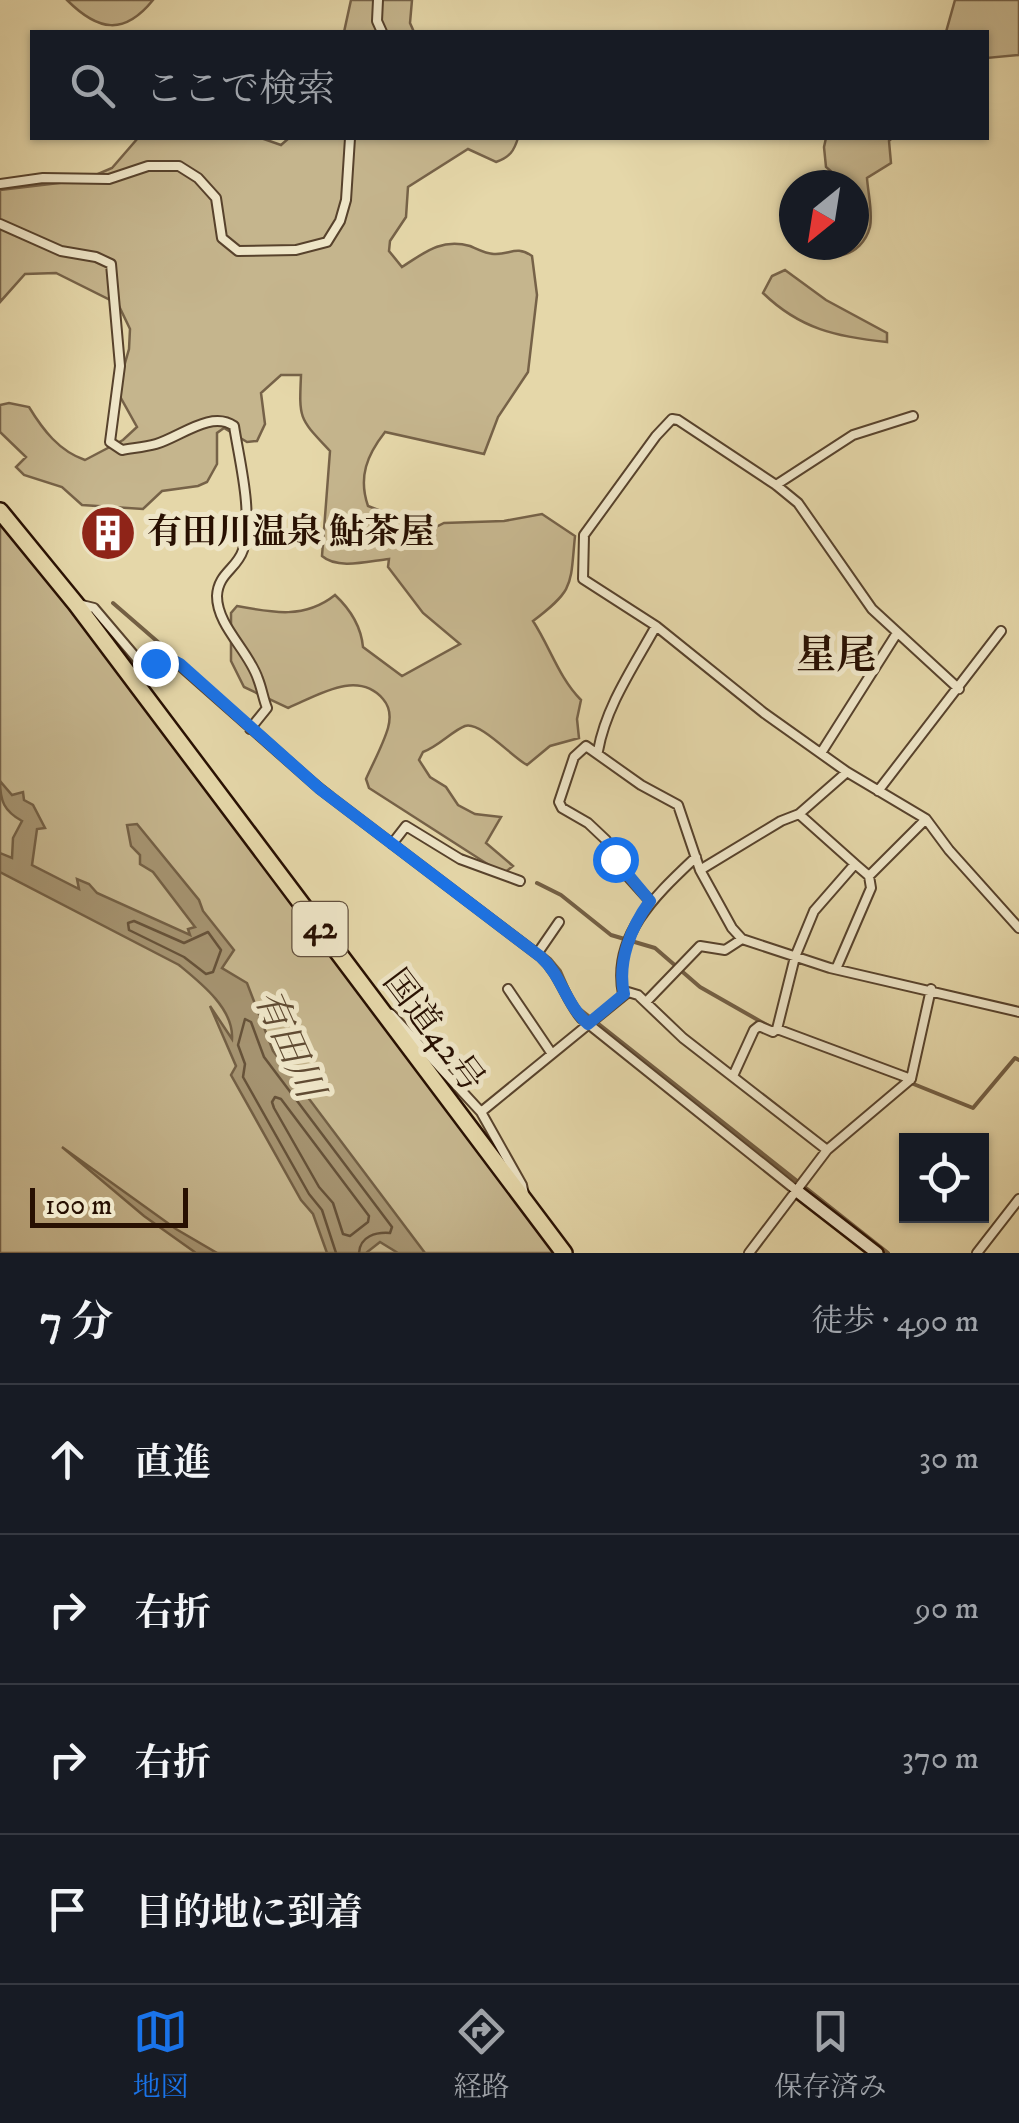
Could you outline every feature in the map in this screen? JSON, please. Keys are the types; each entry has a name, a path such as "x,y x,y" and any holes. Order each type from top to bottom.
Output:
{"highway":[{"name":"国道42号","path":"0,511 76,604 564,1253"}],"street":[{"path":"378,0 377,21 381,30"},
{"path":"0,184 43,178 109,179 148,166 179,166 198,178 216,198 222,238 238,251 296,250 328,242 340,220 348,182 350,140"},
{"path":"0,224 62,251 96,256 111,264 120,366 110,442 122,450 158,443 214,420 225,420 234,426 247,533 241,557 219,579 217,596 224,619 258,678 261,697 268,708 250,729"},
{"path":"776,485 853,435 912,416"},
{"path":"958,688 860,594 798,503 678,420 665,424 584,535 580,574 588,583 656,626 847,772 926,818 949,850 1019,928"},
{"path":"76,604 94,608 139,660 176,662 250,729 392,844 537,954 557,974 570,1004 588,1024 877,1253"},
{"path":"598,751 605,722 656,626"},
{"path":"878,791 1002,631"},
{"path":"820,753 897,633"},
{"path":"650,901 622,870 598,830 566,812 559,802 574,756 586,746 678,805 700,870 742,939 836,969 1019,1012"},
{"path":"700,870 799,814 847,772"},
{"path":"799,814 869,876 871,888 836,969"},
{"path":"869,876 926,818"},
{"path":"392,844 406,826 460,859 520,881"},
{"path":"624,994 624,958 636,924 650,901 696,857"},
{"path":"733,1076 756,1027 774,1032 777,1029 795,957 814,911 855,864"},
{"path":"537,954 559,922"},
{"path":"646,1002 700,946 725,950 742,939"},
{"path":"508,989 552,1054"},
{"path":"749,1253 827,1150 911,1079 931,989"},
{"path":"480,1112 624,994 633,993 827,1150"},
{"path":"382,1012 400,1022 480,1112 522,1185 523,1200"},
{"path":"777,1029 911,1079"},
{"path":"977,1253 1019,1199"}],"shaded area":[{"path":"67,0 153,0 132,20 111,25 89,18"},
{"path":"351,0 412,0 413,30 344,30"},
{"path":"955,0 1019,0 1019,55 989,58 989,30 947,30"},
{"path":"136,140 267,140 281,145 287,140 517,140 511,153 501,160 496,162 468,149 408,187 406,217 390,241 389,251 402,267 434,248 451,244 491,254 517,251 532,256 537,295 528,372 498,417 484,454 385,432 373,449 364,476 368,506 405,520 410,540 444,523 504,521 542,514 575,536 568,585 557,601 533,621 581,700 579,738 550,746 527,765 487,734 465,726 423,752 419,760 458,805 475,814 501,817 486,843 513,866 503,874 369,788 366,779 389,720 385,702 373,690 361,686 337,688 288,708 244,687 231,661 231,613 237,606 300,611 335,595 354,618 363,647 402,676 460,644 423,613 388,567 389,559 345,564 322,556 330,451 303,418 301,375 281,375 261,393 265,424 257,441 247,442 224,428 217,433 217,464 207,482 162,491 143,509 82,505 62,487 24,475 16,467 26,457 0,432 0,405 29,407 52,439 85,460 123,440 137,427 117,391 129,349 130,329 118,304 56,273 25,274 0,302 0,190 84,180 112,168"},
{"path":"826,140 890,140 891,163 869,177 869,170 826,167"},
{"path":"785,270 826,300 887,333 887,342 820,329 791,315 763,293 772,276"},
{"path":"0,522 136,693 560,1253 0,1253"}],"water":[{"path":"0,781 12,795 23,792 24,800 33,805 45,828 37,829 32,865 79,889 77,879 89,884 97,893 190,935 188,929 195,927 153,872 140,864 140,855 131,846 127,825 137,824 234,950 222,968 247,983 273,1051 425,1253 398,1253 380,1242 366,1253 327,1253 313,1214 301,1200 231,1075 236,1066 210,1006 232,1039 222,1007 179,965 0,872 0,853 12,858 13,838 22,821 4,805"},
{"path":"62,1147 176,1229 217,1253 196,1253 144,1216"}],"waterway":[{"path":"113,603 181,662"},
{"path":"312,777 332,793"},
{"path":"537,883 561,895 611,935 655,948 700,987 772,1028"},
{"path":"459,890 550,959 570,994"},
{"path":"577,1007 888,1253"},
{"path":"911,1083 973,1108 1015,1058 1019,1060"}],"place":[{"name":"有田川温泉 鮎茶屋","path":"108,533"}],"district":[{"name":"星尾","path":"836,657"}],"route":[{"path":"155,663 171,660 180,664 320,789 541,957 557,974 573,1009 588,1024 624,994 624,958 636,924 650,901 615,859"}],"water label":[{"name":"有田川","path":"288,1044"}]}
